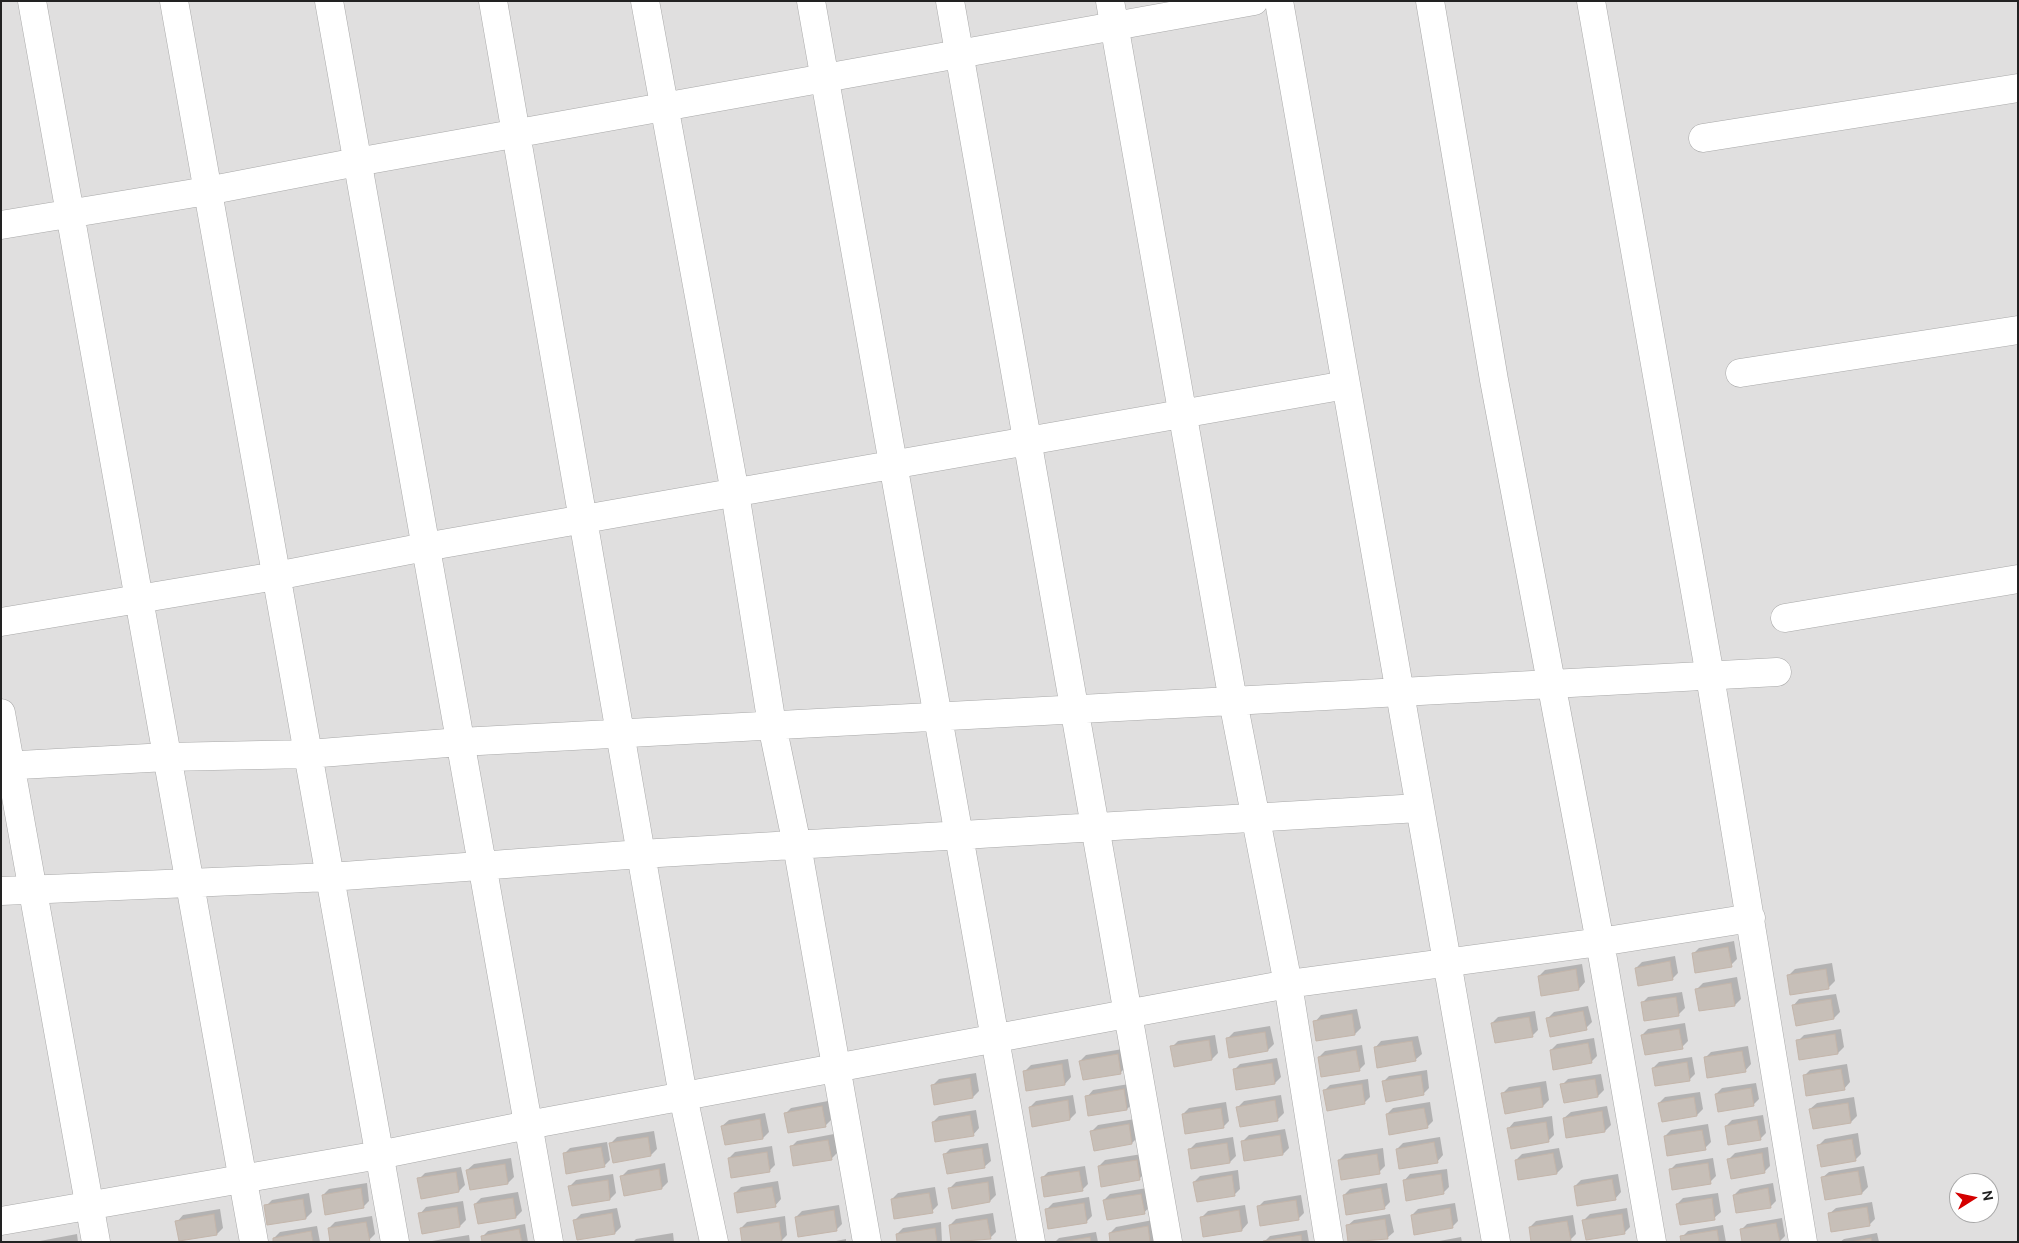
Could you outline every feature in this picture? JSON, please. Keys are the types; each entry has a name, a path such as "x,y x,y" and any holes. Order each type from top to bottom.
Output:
{"street":[{"path":"32,1 254,1242"},
{"path":"174,1 395,1242"},
{"path":"329,1 549,1242"},
{"path":"493,1 683,1096 714,1242"},
{"path":"645,1 735,493 772,725 797,845 867,1242"},
{"path":"811,1 1031,1242"},
{"path":"950,1 1168,1242"},
{"path":"1,225 207,191 516,133 959,54 1112,14 1254,1"},
{"path":"1279,1 1445,964 1496,1242"},
{"path":"1430,1 1494,380 1600,942 1652,1242"},
{"path":"1592,1 1710,676 1803,1242"},
{"path":"1112,14 1233,701 1288,984 1329,1242"},
{"path":"1703,138 2018,88"},
{"path":"1740,373 2018,330"},
{"path":"1,622 276,576 425,547 1346,385"},
{"path":"1785,618 2018,579"},
{"path":"6,765 167,757 308,754 460,742 1778,672"},
{"path":"1,713 6,765 33,889 96,1242"},
{"path":"1,891 330,877 481,864 1419,808"},
{"path":"1,1221 379,1155 836,1067 1288,984 1600,942 1751,918"}],"shaded area":[{"path":"1,1 2018,1 2018,1242 1,1242"}],"building":[{"path":"1728,947 1732,967 1695,973 1692,953"},
{"path":"1670,961 1673,980 1638,986 1635,968"},
{"path":"1576,969 1579,990 1541,996 1538,976"},
{"path":"1826,969 1829,989 1790,995 1787,975"},
{"path":"1731,983 1735,1006 1699,1011 1695,989"},
{"path":"1676,997 1679,1016 1644,1021 1641,1002"},
{"path":"1831,999 1834,1019 1796,1026 1792,1005"},
{"path":"1583,1011 1587,1030 1550,1037 1546,1018"},
{"path":"1352,1014 1355,1035 1316,1041 1313,1021"},
{"path":"1529,1017 1533,1037 1495,1043 1491,1023"},
{"path":"1679,1029 1683,1049 1645,1055 1641,1035"},
{"path":"1265,1032 1268,1051 1229,1058 1226,1038"},
{"path":"1835,1034 1838,1054 1799,1060 1796,1040"},
{"path":"1209,1040 1212,1060 1174,1067 1170,1046"},
{"path":"1412,1041 1416,1061 1377,1068 1374,1047"},
{"path":"1588,1043 1592,1063 1553,1070 1550,1050"},
{"path":"1356,1050 1360,1071 1321,1077 1318,1057"},
{"path":"1742,1051 1746,1072 1707,1078 1704,1057"},
{"path":"1118,1054 1121,1074 1083,1080 1079,1061"},
{"path":"1687,1062 1690,1081 1655,1086 1652,1068"},
{"path":"1272,1063 1275,1084 1236,1090 1233,1069"},
{"path":"1062,1064 1065,1085 1026,1091 1023,1071"},
{"path":"1841,1069 1845,1090 1806,1096 1803,1075"},
{"path":"1421,1075 1424,1095 1386,1102 1382,1081"},
{"path":"970,1078 973,1098 934,1105 931,1085"},
{"path":"1595,1079 1598,1097 1564,1103 1560,1084"},
{"path":"1362,1084 1365,1104 1327,1111 1323,1090"},
{"path":"1540,1087 1543,1107 1505,1114 1501,1093"},
{"path":"1751,1088 1754,1106 1718,1112 1715,1094"},
{"path":"1124,1089 1127,1110 1088,1116 1085,1096"},
{"path":"1694,1097 1697,1116 1662,1122 1658,1103"},
{"path":"1068,1100 1070,1120 1032,1127 1029,1107"},
{"path":"1275,1100 1278,1121 1240,1127 1236,1107"},
{"path":"1848,1103 1851,1123 1813,1129 1809,1109"},
{"path":"822,1106 826,1127 788,1133 784,1113"},
{"path":"1221,1108 1224,1128 1185,1134 1182,1114"},
{"path":"1424,1108 1428,1128 1389,1135 1386,1114"},
{"path":"1602,1111 1605,1132 1566,1138 1563,1118"},
{"path":"970,1115 974,1136 935,1142 932,1122"},
{"path":"760,1119 763,1139 725,1145 721,1126"},
{"path":"1757,1120 1761,1140 1728,1145 1725,1126"},
{"path":"1546,1122 1549,1142 1511,1149 1507,1128"},
{"path":"1129,1124 1132,1144 1094,1151 1090,1131"},
{"path":"1702,1130 1706,1150 1667,1156 1664,1136"},
{"path":"1280,1135 1283,1155 1244,1161 1241,1141"},
{"path":"648,1137 651,1156 613,1163 609,1143"},
{"path":"1852,1139 1856,1161 1821,1167 1817,1145"},
{"path":"828,1140 832,1160 793,1166 790,1146"},
{"path":"1434,1142 1438,1163 1399,1169 1396,1149"},
{"path":"1227,1143 1230,1163 1191,1169 1188,1149"},
{"path":"601,1147 605,1167 566,1174 563,1153"},
{"path":"982,1148 985,1168 947,1174 943,1154"},
{"path":"767,1152 770,1172 731,1178 728,1158"},
{"path":"1553,1153 1557,1174 1518,1180 1515,1160"},
{"path":"1762,1153 1765,1173 1731,1179 1727,1159"},
{"path":"1377,1154 1380,1174 1341,1180 1338,1160"},
{"path":"1137,1160 1140,1180 1101,1187 1098,1166"},
{"path":"1708,1163 1711,1184 1672,1190 1669,1169"},
{"path":"505,1164 508,1184 470,1190 466,1170"},
{"path":"659,1169 662,1189 624,1196 620,1176"},
{"path":"1079,1171 1083,1191 1044,1197 1041,1177"},
{"path":"1858,1171 1862,1194 1825,1200 1821,1177"},
{"path":"456,1172 459,1192 421,1199 417,1178"},
{"path":"1441,1174 1444,1194 1406,1201 1403,1180"},
{"path":"1232,1175 1235,1196 1197,1202 1193,1182"},
{"path":"1612,1179 1616,1200 1577,1206 1574,1186"},
{"path":"608,1180 610,1200 572,1206 568,1186"},
{"path":"988,1182 990,1202 952,1209 948,1188"},
{"path":"772,1187 776,1207 737,1213 734,1193"},
{"path":"361,1188 364,1208 325,1215 322,1195"},
{"path":"1381,1188 1385,1209 1346,1215 1343,1195"},
{"path":"1768,1188 1771,1208 1736,1213 1733,1195"},
{"path":"929,1193 933,1213 894,1219 891,1199"},
{"path":"1141,1194 1145,1214 1107,1220 1103,1200"},
{"path":"513,1198 516,1218 478,1224 474,1204"},
{"path":"1712,1198 1715,1220 1680,1225 1676,1204"},
{"path":"303,1199 306,1219 267,1225 264,1205"},
{"path":"1296,1200 1299,1220 1260,1226 1257,1206"},
{"path":"1084,1203 1087,1223 1048,1229 1045,1209"},
{"path":"457,1207 460,1227 422,1234 418,1213"},
{"path":"1867,1207 1870,1226 1831,1232 1828,1213"},
{"path":"1450,1208 1453,1228 1414,1235 1411,1215"},
{"path":"834,1210 837,1231 798,1237 795,1217"},
{"path":"1239,1210 1242,1231 1203,1237 1200,1217"},
{"path":"612,1213 615,1234 577,1240 573,1220"},
{"path":"214,1214 217,1235 179,1241 175,1221"},
{"path":"1622,1214 1625,1234 1586,1240 1582,1220"},
{"path":"987,1219 991,1239 951,1242 949,1225"},
{"path":"1385,1219 1388,1239 1348,1242 1346,1225"},
{"path":"1567,1221 1571,1241 1531,1242 1529,1227"},
{"path":"366,1222 370,1242 330,1242 328,1228"},
{"path":"779,1222 782,1242 742,1242 740,1228"},
{"path":"1776,1223 1780,1242 1742,1242 1740,1229"},
{"path":"1148,1226 1150,1242 1110,1242 1109,1233"},
{"path":"935,1228 937,1242 897,1242 896,1234"},
{"path":"519,1229 522,1242 482,1242 481,1236"},
{"path":"1717,1230 1719,1242 1681,1242 1680,1236"},
{"path":"311,1231 313,1242 273,1242 273,1238"},
{"path":"1301,1235 1302,1242 1263,1242 1263,1241"},
{"path":"1090,1237 1091,1242 1061,1242"},
{"path":"1871,1238 1872,1242 1850,1242"}]}
